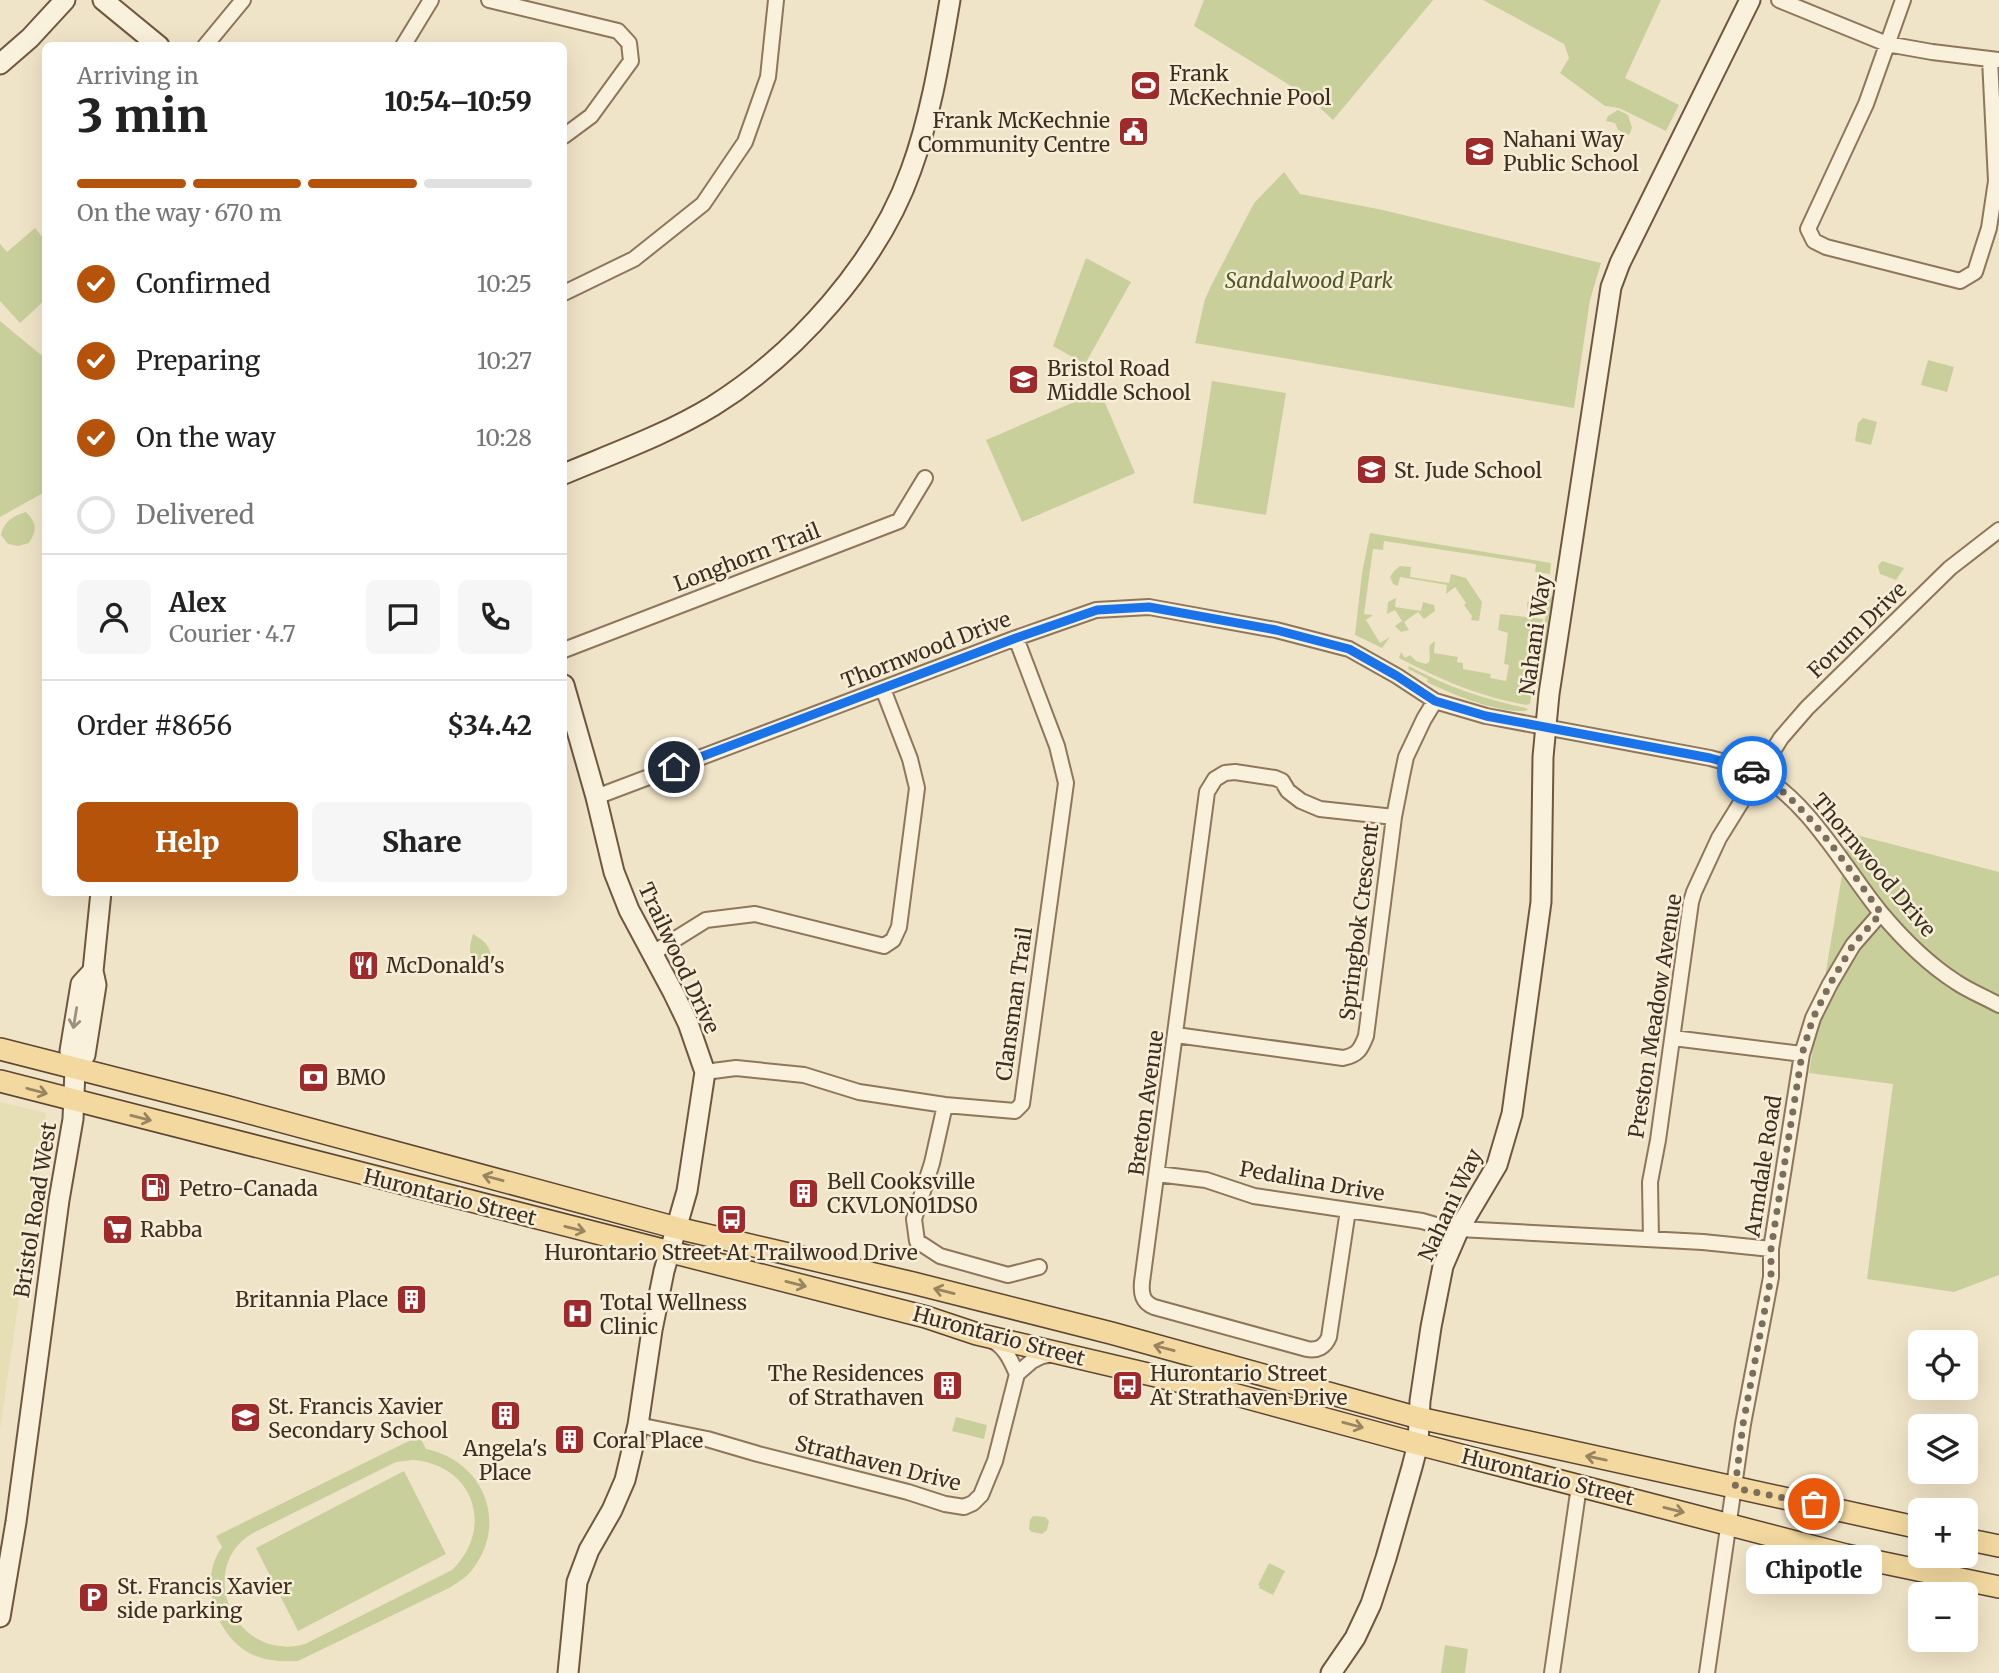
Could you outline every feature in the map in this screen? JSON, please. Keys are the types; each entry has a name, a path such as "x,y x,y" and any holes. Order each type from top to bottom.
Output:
{"main road":[{"name":"Hurontario Street","path":"0,1049 677,1227 1111,1334 1419,1419 1908,1525"},
{"name":"Hurontario Street","path":"0,1081 913,1314 977,1334 1233,1394 1846,1555 1999,1587"},
{"path":"1978,1542 1999,1545"},
{"path":"1973,1581 1986,1595 1999,1597"}],"street":[{"path":"0,64 30,38 65,0"},
{"path":"103,0 154,42"},
{"path":"208,42 243,0"},
{"path":"405,42 431,0"},
{"path":"489,0 618,31 629,43 631,61 591,116 567,134"},
{"path":"567,292 634,259 703,204 744,142 768,77 776,0"},
{"path":"567,473 626,449 711,407 780,356 839,294 877,240 905,187 933,97 950,0"},
{"name":"Nahani Way","path":"1331,1673 1355,1638 1371,1604 1387,1558 1418,1444 1420,1401 1443,1266 1459,1229 1497,1165 1513,1114 1541,902 1543,757 1553,667 1611,287 1620,263 1750,0"},
{"path":"1779,0 1887,44 1995,59 1996,181 1989,228 1975,272 1960,281 1826,247 1814,241 1808,229 1866,104 1887,44 1903,0"},
{"name":"Longhorn Trail","path":"567,649 899,521 925,478"},
{"name":"Forum Drive","path":"1759,774 1781,738 1807,708 1950,568 1999,530"},
{"name":"Thornwood Drive","path":"596,797 1097,610 1149,607 1276,630 1349,649 1435,701 1486,716 1710,758 1759,774 1789,796 1881,913 1919,953 1957,983 1999,1004"},
{"name":"Clansman Trail","path":"705,1072 736,1068 804,1075 859,1092 946,1105 1015,1111 1022,1104 1066,783 1057,746 1016,638"},
{"path":"653,953 706,920 755,914 884,946 893,940 899,927 917,788 883,689"},
{"name":"Trailwood Drive","path":"567,696 614,872 629,910 688,1023 705,1072 690,1178 648,1349 638,1425 625,1480 612,1510 589,1550 577,1583 568,1673"},
{"name":"Springbok Crescent","path":"1176,1035 1343,1058 1355,1055 1361,1049 1366,1036 1394,817 1406,757 1435,701"},
{"name":"Breton Avenue","path":"1348,1210 1329,1337 1322,1347 1311,1350 1154,1307 1146,1302 1142,1290 1207,792 1215,779 1225,773 1235,772 1282,781 1287,791 1320,809 1394,817"},
{"name":"Preston Meadow Avenue","path":"1651,1239 1650,1182 1694,892 1719,838 1759,774"},
{"name":"Bristol Road West","path":"0,1617 16,1522 43,1309 75,1101 75,1069 70,1051 81,984 93,971 101,896"},
{"name":"Armdale Road","path":"1707,1673 1743,1424 1771,1277 1771,1249 1802,1054 1813,1018 1830,984 1853,945 1881,913"},
{"path":"1673,1038 1802,1054"},
{"path":"946,1105 932,1163 914,1219 917,1241 940,1256 1008,1275 1039,1267"},
{"name":"Pedalina Drive","path":"1157,1174 1206,1180 1254,1196 1459,1229 1651,1239 1771,1249"},
{"path":"977,1334 997,1343 1007,1354 1017,1374 1032,1361 1059,1353"},
{"name":"Strathaven Drive","path":"638,1425 708,1439 964,1507 981,1495 995,1461 1017,1374"},
{"path":"1552,1673 1579,1486"}],"shaded area":[{"path":"0,1102 46,1113 0,1430"}],"green space":[{"path":"1204,0 1433,0 1333,120 1307,96 1194,26"},
{"path":"1483,0 1661,0 1625,78 1679,105 1666,131 1619,108 1605,106 1560,73 1569,58 1564,44"},
{"path":"1618,110 1628,115 1632,128 1629,135 1618,130 1615,123 1606,121 1608,116"},
{"name":"Sandalwood Park","path":"1284,172 1300,194 1383,210 1601,263 1590,300 1574,408 1195,343 1205,299 1254,203"},
{"path":"35,228 42,236 42,303 20,323 0,301 0,244 7,252"},
{"path":"1086,258 1131,282 1085,364 1053,346"},
{"path":"0,321 42,356 42,494 0,517"},
{"path":"1928,360 1954,367 1947,392 1921,385"},
{"path":"1212,381 1286,393 1266,515 1193,503"},
{"path":"1100,391 1135,473 1022,522 986,440"},
{"path":"1863,418 1877,422 1871,445 1855,441 1858,423"},
{"path":"26,512 34,523 32,538 29,543 18,546 8,544 1,535 4,526 13,517"},
{"path":"1370,533 1551,563 1550,574 1535,572 1536,564 1384,541 1383,550 1373,549 1364,614 1373,615 1366,620 1380,643 1390,637 1382,648 1355,635"},
{"path":"1882,561 1904,568 1896,580 1880,574 1878,566"},
{"path":"1400,566 1411,567 1410,577 1449,583 1451,574 1466,578 1482,602 1479,621 1471,620 1472,616 1464,605 1466,603 1455,587 1446,594 1447,585 1400,577 1398,586 1393,584 1390,577"},
{"path":"1545,590 1543,616 1528,614 1527,603"},
{"path":"1549,593 1554,598 1544,665 1538,686 1535,686"},
{"path":"1396,598 1395,607 1421,611 1423,602 1434,605 1435,611 1424,619 1418,612 1404,622 1409,630 1401,632 1395,626 1402,621 1395,610 1387,614 1388,602"},
{"path":"1500,614 1543,619 1530,704 1475,692 1399,658 1401,652 1405,658 1410,655 1416,661 1426,664 1430,660 1430,645 1435,641 1434,653 1458,657 1457,662 1463,663 1463,669 1491,674 1490,678 1506,681 1509,665 1504,664 1508,633 1498,630"},
{"path":"1409,666 1466,692 1528,710 1505,710 1462,697 1427,682 1428,679 1408,669"},
{"path":"1849,833 1999,872 1999,1275 1954,1292 1867,1279 1893,1084 1809,1073"},
{"path":"473,934 489,949 490,958 483,969 474,962 470,954"},
{"path":"956,1417 987,1425 984,1439 952,1431"},
{"path":"420,1437 426,1449 463,1466 476,1480 485,1496 489,1533 483,1552 470,1573 451,1587 298,1661 261,1658 237,1644 227,1633 213,1605 211,1575 222,1547 216,1536","holes":["413,1460 434,1464 451,1473 463,1486 471,1501 475,1518 473,1536 465,1553 452,1570 305,1644 280,1646 259,1640 242,1626 230,1608 225,1587 227,1566 236,1547 255,1532 396,1462"]},
{"path":"404,1471 446,1554 298,1631 256,1548"},
{"path":"1033,1516 1045,1517 1049,1521 1047,1530 1042,1534 1029,1529"},
{"path":"1269,1563 1285,1571 1273,1595 1258,1585"},
{"path":"1445,1645 1468,1649 1465,1673 1441,1673"}],"way so far":[{"path":"1752,771 1789,796 1881,913 1853,945 1830,984 1813,1018 1802,1054 1771,1249 1771,1277 1743,1424 1735,1488 1814,1504"}],"place":[{"name":"Frank McKechnie Pool","path":"1146,85"},
{"name":"Frank McKechnie Community Centre","path":"1133,132"},
{"name":"Nahani Way Public School","path":"1480,151"},
{"name":"Bristol Road Middle School","path":"1024,380"},
{"name":"St. Jude School","path":"1371,470"},
{"name":"McDonald's","path":"363,965"},
{"name":"BMO","path":"313,1077"},
{"name":"Petro-Canada","path":"156,1188"},
{"name":"Bell Cooksville CKVLON01DS0","path":"804,1193"},
{"name":"Hurontario Street At Trailwood Drive","path":"731,1220"},
{"name":"Rabba","path":"117,1229"},
{"name":"Britannia Place","path":"411,1299"},
{"name":"Total Wellness Clinic","path":"577,1314"},
{"name":"The Residences of Strathaven","path":"947,1385"},
{"name":"Hurontario Street At Strathaven Drive","path":"1127,1385"},
{"name":"Angela's Place","path":"505,1416"},
{"name":"St. Francis Xavier Secondary School","path":"245,1418"},
{"name":"Coral Place","path":"570,1440"},
{"name":"Chipotle","path":"1814,1504"},
{"name":"St. Francis Xavier side parking","path":"94,1598"}],"route":[{"path":"674,767 1097,610 1149,607 1276,630 1349,649 1435,701 1486,716 1710,758 1752,771"}]}
